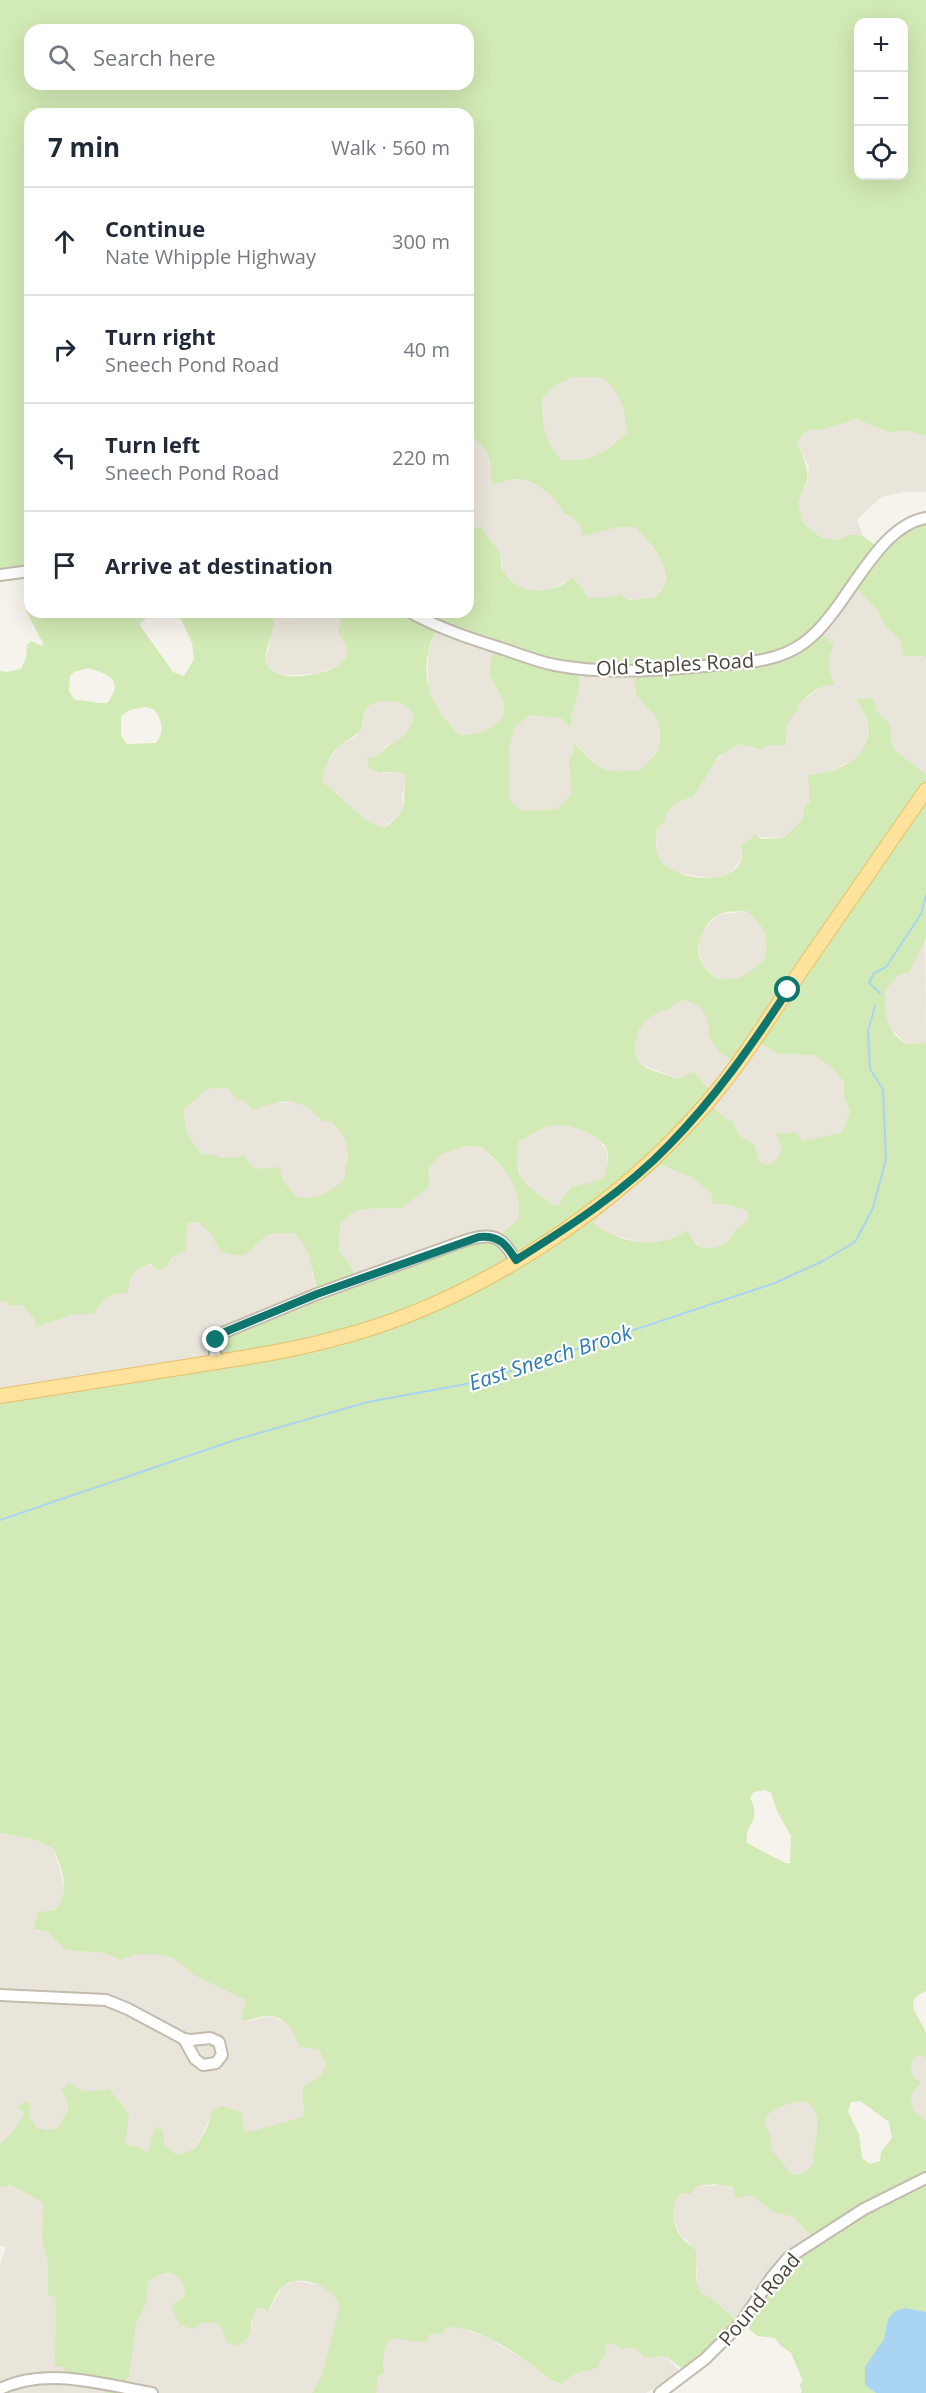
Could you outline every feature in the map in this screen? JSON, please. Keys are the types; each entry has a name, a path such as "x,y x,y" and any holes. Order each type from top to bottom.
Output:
{"main road":[{"path":"0,1396 288,1350 344,1337 450,1297 516,1260 576,1221 626,1183 667,1147 709,1102 749,1049 926,790"}],"street":[{"name":"Old Staples Road","path":"422,618 469,638 538,660 578,668 633,669 771,659 789,652 812,636 888,538 904,525 926,518"},
{"path":"0,575 24,572"},
{"path":"215,1362 215,1341 220,1334 317,1294 464,1241 479,1237 499,1238 516,1260"},
{"path":"0,1995 105,2000 128,2009 184,2039"},
{"name":"Pound Road","path":"660,2393 705,2359 741,2323 772,2277 788,2258 864,2209 926,2178"},
{"path":"0,2389 30,2380 54,2378 99,2383 152,2393"}],"shaded area":[{"path":"573,377 602,377 618,393 626,410 627,432 599,456 562,460 551,448 543,432 542,399 555,386"},
{"path":"856,419 888,432 908,431 926,436 926,492 905,492 881,497 857,520 863,536 850,534 838,540 822,538 803,523 798,501 806,486 809,468 797,442 806,431 825,429"},
{"path":"474,436 484,447 497,484 511,479 537,485 553,496 564,513 568,513 580,524 584,535 619,527 635,527 648,540 660,558 665,570 665,585 654,598 628,600 620,594 605,598 589,598 573,578 547,591 531,591 517,586 503,572 501,556 474,533"},
{"path":"855,587 876,608 884,624 901,642 926,659 926,775 895,750 892,745 890,724 877,711 873,698 856,699 868,723 867,745 859,757 825,774 810,786 810,801 804,808 802,820 784,838 753,837 741,846 740,861 729,874 715,879 672,872 659,859 656,852 657,829 665,821 666,814 677,802 693,797 710,768 727,750 739,744 759,749 769,745 785,745 785,728 788,720 798,710 799,704 825,684 829,672 829,653 817,629"},
{"path":"271,618 339,618 341,623 338,631 347,649 346,657 340,665 315,674 280,675 267,666 265,656 269,649"},
{"path":"439,626 495,647 490,676 504,701 503,717 488,731 475,736 460,735 442,718 436,708 428,687 428,651"},
{"path":"580,668 634,670 636,695 656,717 660,731 659,750 640,770 613,773 598,766 575,744 569,759 571,795 558,809 520,811 509,799 509,746 514,728 529,715 561,718 571,728 571,717 579,690"},
{"path":"383,701 397,701 409,707 415,718 410,731 404,737 385,747 377,757 383,774 399,771 406,775 407,780 402,795 403,809 398,817 384,828 367,821 322,781 324,767 339,746 357,736 364,723 363,713 368,706"},
{"path":"747,911 767,936 766,958 745,977 734,980 717,979 703,965 699,953 699,938 718,915"},
{"path":"925,938 926,1043 908,1044 889,1028 885,1020 885,991"},
{"path":"682,1000 692,1001 708,1015 710,1026 708,1035 718,1051 738,1066 760,1042 777,1054 814,1055 832,1068 844,1082 844,1096 850,1113 842,1134 803,1141 776,1134 781,1145 779,1156 769,1165 758,1162 755,1145 740,1136 732,1121 726,1119 710,1104 715,1094 699,1081 694,1072 677,1079 641,1064 635,1055 635,1037 642,1023 659,1011 669,1009"},
{"path":"227,1088 237,1100 243,1100 253,1110 271,1103 299,1102 311,1109 322,1121 331,1121 345,1137 349,1148 345,1178 333,1190 315,1198 298,1198 287,1188 280,1173 255,1169 243,1155 236,1158 221,1158 217,1155 203,1155 193,1145 184,1127 184,1110 207,1089"},
{"path":"566,1125 597,1136 607,1152 608,1167 603,1180 571,1187 558,1205 550,1205 549,1200 525,1186 515,1160 519,1141 548,1126"},
{"path":"465,1146 481,1147 512,1178 519,1201 519,1218 499,1237 356,1278 339,1251 340,1225 352,1213 364,1209 402,1208 428,1168 442,1154"},
{"path":"660,1165 692,1178 711,1193 714,1204 726,1204 748,1211 748,1220 735,1230 728,1242 709,1250 700,1247 692,1238 680,1234 663,1241 646,1243 612,1235 591,1222"},
{"path":"198,1222 211,1234 220,1251 245,1255 268,1234 294,1232 306,1245 318,1293 228,1358 0,1397 0,1301 5,1301 10,1306 22,1305 35,1320 35,1328 73,1314 85,1313 98,1307 107,1298 121,1292 130,1277 143,1266 168,1265 187,1223"},
{"path":"0,1833 36,1840 54,1849 67,1896 55,1910 36,1919 35,1930 48,1932 65,1950 104,1953 120,1960 136,1954 157,1954 173,1958 195,1976 246,2000 243,2014 250,2021 270,2016 286,2022 294,2031 299,2046 319,2050 327,2066 323,2104 247,2176 213,2111 195,2149 177,2155 164,2145 156,2128 148,2154 138,2147 125,2144 85,2092 69,2083 69,2109 58,2128 47,2131 37,2128 29,2116 30,2104 23,2105 17,2108 24,2114 13,2131 0,2144"},
{"path":"919,2055 926,2058 926,2121 913,2110 911,2095 921,2082 914,2078 911,2069 913,2059"},
{"path":"800,2101 809,2103 813,2108 818,2126 817,2144 813,2154 814,2164 804,2173 792,2175 772,2150 770,2134 764,2124 766,2115 772,2110"},
{"path":"724,2183 754,2197 773,2212 794,2217 811,2237 739,2323 701,2294 696,2281 697,2271 691,2245 681,2236 672,2217 674,2202 680,2193 698,2186"},
{"path":"11,2185 43,2203 42,2240 48,2263 48,2296 60,2298 107,2385 105,2393 0,2393 0,2265 6,2247 0,2246 0,2187"},
{"path":"162,2273 176,2275 182,2281 185,2290 184,2297 202,2322 216,2323 223,2330 252,2328 252,2314 256,2309 262,2308 268,2312 283,2286 296,2281 324,2286 338,2300 343,2316 321,2393 134,2393 125,2387 131,2337 138,2315 146,2304 149,2281"},
{"path":"446,2327 457,2327 486,2337 530,2363 556,2383 562,2384 574,2374 598,2368 599,2362 605,2356 605,2346 611,2343 621,2349 629,2346 636,2348 645,2358 666,2356 681,2373 646,2393 367,2393 374,2378 384,2373 383,2354 389,2341 396,2336 442,2334"}],"green space":[{"path":"0,0 926,0 926,436 908,431 888,432 856,419 825,429 806,431 797,442 807,472 806,484 798,501 803,523 822,538 838,540 850,534 863,536 878,547 926,516 926,659 922,656 904,656 901,642 884,624 876,608 855,587 817,629 834,645 829,665 835,685 820,688 799,704 798,710 787,726 786,745 769,745 760,749 739,744 719,756 693,797 677,802 666,814 666,821 657,829 656,843 658,856 674,871 700,878 714,878 726,875 735,869 741,860 741,846 753,837 753,833 761,839 784,838 802,820 804,808 810,801 808,775 841,767 859,755 865,746 868,724 856,699 873,698 877,711 890,724 892,745 895,750 926,775 926,938 909,972 898,975 885,991 886,1015 894,1034 908,1044 926,1043 926,1991 918,1995 913,2005 926,2034 926,2058 919,2055 913,2059 911,2069 914,2078 921,2082 911,2095 913,2110 926,2121 926,2312 906,2308 888,2319 884,2339 865,2385 876,2393 801,2393 802,2389 799,2385 803,2381 791,2353 775,2338 757,2336 741,2322 811,2237 794,2217 773,2212 754,2197 747,2195 737,2199 732,2187 720,2184 698,2186 690,2194 680,2193 673,2216 678,2232 696,2251 696,2281 701,2294 710,2297 739,2323 711,2352 681,2368 666,2356 645,2358 634,2349 629,2347 621,2349 611,2343 605,2346 605,2356 599,2362 598,2368 574,2374 562,2384 550,2379 491,2339 468,2330 446,2327 442,2334 428,2335 427,2343 393,2338 389,2341 384,2354 384,2373 378,2376 376,2393 312,2393 321,2378 340,2307 331,2293 307,2281 289,2282 282,2287 268,2312 262,2308 256,2309 250,2333 237,2346 226,2342 223,2330 216,2323 202,2322 194,2329 180,2325 171,2306 184,2297 184,2287 180,2279 167,2273 149,2281 146,2304 136,2322 129,2377 127,2377 125,2387 134,2393 105,2393 107,2385 64,2376 65,2367 55,2366 56,2297 48,2296 48,2263 42,2240 43,2203 11,2185 0,2187 0,2144 13,2131 24,2114 16,2107 27,2101 30,2104 29,2116 37,2128 47,2130 58,2128 68,2109 67,2100 61,2090 69,2083 85,2092 109,2089 129,2114 125,2144 138,2147 148,2153 155,2127 163,2130 164,2145 177,2155 195,2149 206,2130 213,2110 222,2106 241,2112 245,2133 303,2117 304,2086 321,2075 326,2065 319,2050 299,2046 286,2022 270,2016 241,2020 246,2000 195,1976 173,1958 157,1954 136,1954 120,1960 104,1953 65,1950 48,1932 34,1929 38,1912 55,1910 60,1903 64,1880 54,1849 36,1840 0,1833 0,1397 228,1358 225,1337 318,1292 308,1254 301,1240 294,1233 268,1234 245,1255 231,1255 220,1251 211,1234 198,1222 187,1223 186,1250 171,1258 168,1265 159,1271 151,1264 140,1268 129,1282 128,1293 112,1295 100,1305 94,1314 73,1314 35,1328 35,1320 22,1305 10,1306 5,1301 0,1301 0,671 21,669 26,658 27,645 31,641 44,645 30,618 146,618 139,624 173,672 184,676 194,659 192,643 179,618 272,618 274,624 265,656 267,666 276,673 286,676 318,674 338,666 347,653 338,631 341,623 339,618 474,618 474,528 481,527 500,554 504,572 518,586 537,591 546,590 565,583 573,577 589,598 605,598 620,594 628,600 654,598 661,591 666,575 661,560 646,538 635,527 619,527 583,536 580,524 564,513 550,495 537,485 514,479 491,484 490,463 486,452 474,437 474,108 24,108 23,578 22,571 0,575","holes":["573,377 602,377 621,401 627,432 598,455 583,459 562,460 547,439 543,425 542,399 555,386","439,626 495,647 490,664 490,676 504,701 503,717 489,729 479,733 460,735 443,717 432,698 427,677 430,646","88,668 112,679 115,688 107,703 75,700 69,691 70,676 74,672","580,668 634,670 636,695 656,717 660,731 659,750 640,770 609,771 590,760 574,743 574,751 569,759 571,795 557,809 521,811 509,799 509,747 514,728 529,715 561,718 571,728 571,717 579,690","383,701 402,704 409,709 414,718 402,737 377,757 367,758 369,768 374,771 397,772 406,775 403,809 398,817 384,828 367,821 322,781 330,757 361,729 363,713 368,706","145,707 154,709 161,722 161,735 156,743 127,744 121,735 121,716 130,710","747,911 758,923 765,936 766,958 744,975 733,979 717,979 705,967 698,952 700,937 707,924 721,913","682,1000 699,1007 708,1022 708,1035 718,1051 737,1065 760,1042 777,1054 814,1055 832,1068 844,1082 844,1096 850,1112 842,1133 803,1141 795,1132 776,1134 781,1145 779,1156 769,1165 759,1162 755,1145 740,1136 732,1121 726,1119 710,1104 716,1094 694,1072 677,1079 650,1069 639,1061 635,1050 635,1040 640,1027 644,1022","227,1088 237,1100 243,1100 253,1110 274,1103 298,1103 322,1121 331,1121 343,1135 347,1144 348,1162 345,1166 345,1178 324,1194 298,1198 283,1180 280,1167 255,1169 243,1155 236,1158 203,1155 188,1135 184,1110 207,1089","566,1125 587,1132 602,1142 608,1156 603,1179 571,1187 558,1205 550,1205 549,1201 526,1184 518,1170 519,1141 548,1126","465,1146 481,1147 498,1162 510,1178 517,1195 519,1218 499,1237 478,1235 356,1278 339,1251 340,1225 352,1213 364,1209 402,1208 429,1187 428,1168 442,1154","661,1165 692,1178 711,1193 713,1204 726,1204 748,1211 748,1220 735,1230 728,1242 710,1248 696,1244 688,1231 665,1240 644,1242 616,1236 592,1222","765,1790 771,1793 777,1811 791,1836 790,1863 785,1863 747,1843 748,1830 755,1812 750,1798 754,1792","800,2101 809,2103 817,2119 813,2164 804,2173 792,2175 772,2150 770,2134 764,2124 769,2114 778,2108","860,2101 889,2122 892,2138 881,2152 880,2161 870,2164 862,2158 859,2134 848,2112 851,2102"]}],"water":[{"path":"906,2308 926,2312 926,2393 876,2393 865,2385 865,2367 884,2339 888,2319 895,2311"}],"waterway":[{"name":"East Sneech Brook","path":"880,993 869,983 874,973 886,967 921,914 926,895"},
{"name":"East Sneech Brook","path":"0,1520 235,1440 368,1402 477,1382 775,1283 823,1261 855,1242 873,1208 886,1159 883,1089 870,1069 868,1031 875,1006"}],"route":[{"path":"216,1340 220,1334 317,1294 479,1237 499,1238 516,1260 576,1221 626,1183 667,1147 709,1102 749,1049 788,990"}]}
